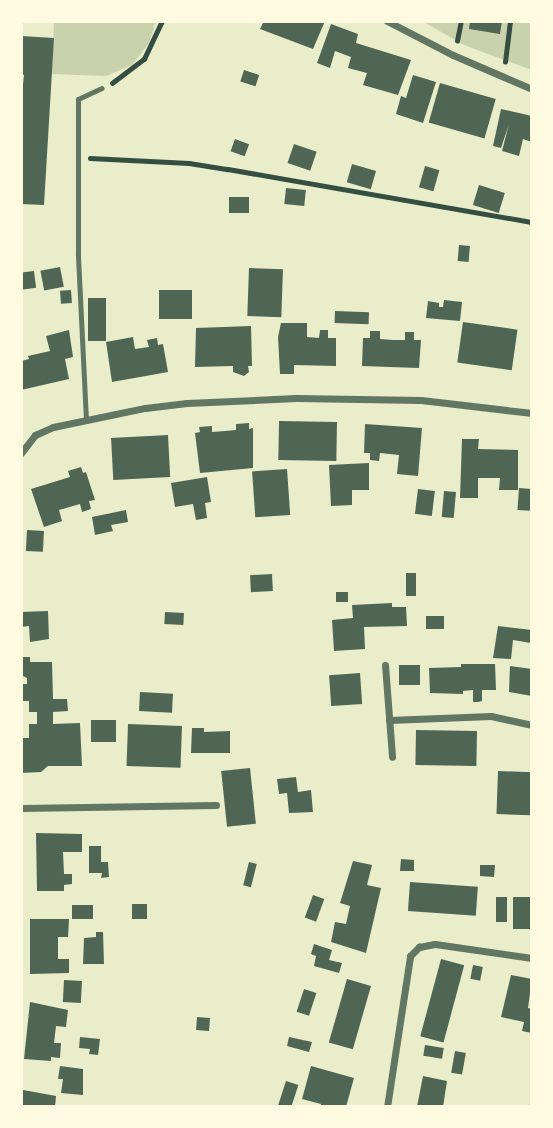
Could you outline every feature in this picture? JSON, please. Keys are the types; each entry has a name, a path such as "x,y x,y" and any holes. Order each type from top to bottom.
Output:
{"street":[{"path":"387,21 532,89"},
{"path":"21,453 35,435 86,420 145,408 296,398 421,400 532,413"},
{"path":"385,665 392,757"},
{"path":"389,720 491,716 532,725"},
{"path":"21,808 216,805"},
{"path":"387,1107 410,956 419,947 435,944 532,958"}],"lane":[{"path":"86,420 78,254 78,99 102,88"}],"path":[{"path":"102,88 121,79 144,59 162,21"},
{"path":"502,77 510,21"},
{"path":"78,158 188,163 532,222"}],"green space":[{"path":"54,21 156,21 149,43 132,65 106,76 52,74"},
{"path":"422,21 532,21 532,70 464,45"}],"building":[{"path":"264,21 325,21 313,49 260,29"},
{"path":"470,21 502,21 500,34 469,29"},
{"path":"331,24 358,34 356,43 411,60 398,95 363,85 367,73 348,68 351,57 335,51 330,68 317,63"},
{"path":"21,36 54,38 44,205 21,204 21,102 24,75 21,74"},
{"path":"244,70 259,75 256,86 240,81"},
{"path":"413,75 436,82 423,123 396,114 401,96 406,98"},
{"path":"440,83 496,99 484,138 429,122"},
{"path":"501,109 532,116 532,142 523,139 519,156 502,151 509,124 501,148 493,146"},
{"path":"235,139 249,144 245,156 231,151"},
{"path":"294,144 317,152 310,171 287,163"},
{"path":"352,164 376,171 371,189 347,182"},
{"path":"425,166 439,170 433,191 419,187"},
{"path":"479,185 505,193 499,213 473,205"},
{"path":"286,188 306,190 304,206 284,204"},
{"path":"229,197 249,197 249,213 229,213"},
{"path":"459,245 470,246 469,262 458,261"},
{"path":"60,267 64,287 44,290 40,271"},
{"path":"249,268 283,269 281,317 247,316"},
{"path":"34,271 36,288 23,289 21,273"},
{"path":"71,290 72,303 61,304 60,291"},
{"path":"159,290 192,290 192,319 159,319"},
{"path":"88,298 106,298 106,341 88,341"},
{"path":"444,300 462,302 460,321 426,318 428,301 439,303 439,307 443,307"},
{"path":"335,311 369,312 369,324 335,323"},
{"path":"463,322 517,330 512,370 457,363"},
{"path":"281,323 307,323 307,337 319,338 320,330 328,330 328,338 336,338 336,366 294,365 294,374 280,374 278,337"},
{"path":"251,326 252,366 248,366 249,372 244,376 233,372 233,366 195,367 196,328"},
{"path":"69,330 73,357 65,359 69,379 21,390 21,361 29,359 28,356 50,351 46,336"},
{"path":"370,331 380,331 380,339 393,340 405,340 405,332 414,332 414,340 421,340 419,368 362,366 363,338 370,338"},
{"path":"133,337 135,349 149,347 147,340 157,338 158,345 163,344 168,372 112,382 106,342"},
{"path":"279,421 337,422 336,461 278,460"},
{"path":"249,423 249,429 253,428 253,468 200,473 195,433 200,432 199,427 212,426 212,432 225,431 236,430 236,424"},
{"path":"365,424 422,428 418,476 397,474 399,455 380,453 379,461 370,460 370,453 364,453"},
{"path":"168,435 170,477 113,480 111,438"},
{"path":"462,439 479,439 478,449 518,450 518,490 499,490 500,478 478,478 478,498 460,498"},
{"path":"369,463 369,490 352,490 352,505 331,506 329,465"},
{"path":"81,467 83,473 86,472 95,500 89,501 91,509 82,512 80,504 59,510 62,521 44,527 31,489 70,477 68,471"},
{"path":"287,469 290,515 255,517 252,471"},
{"path":"207,477 211,502 205,503 207,518 196,520 193,504 175,507 171,483"},
{"path":"519,488 532,489 530,511 517,510"},
{"path":"418,489 435,491 432,516 415,514"},
{"path":"444,491 456,492 454,518 442,517"},
{"path":"126,510 128,522 111,525 113,531 95,535 92,517"},
{"path":"27,530 44,531 43,552 26,551"},
{"path":"406,573 416,573 416,596 406,596"},
{"path":"272,574 273,591 251,592 250,575"},
{"path":"336,592 348,592 348,602 336,602"},
{"path":"392,603 392,607 406,607 407,626 364,627 365,649 334,651 332,620 353,618 352,605"},
{"path":"48,611 49,639 30,642 29,626 21,627 21,612"},
{"path":"165,612 184,613 183,625 164,624"},
{"path":"426,616 444,616 444,629 426,629"},
{"path":"498,626 532,630 531,643 513,640 511,659 493,658"},
{"path":"21,657 30,657 30,662 52,662 53,699 67,699 68,711 53,712 53,724 80,723 82,766 48,766 41,772 21,773 21,738 29,738 29,724 37,724 37,712 29,712 29,701 21,701 21,684 27,684 27,678 21,675"},
{"path":"461,664 495,664 496,690 482,690 482,701 478,702 473,702 473,690 463,691 463,694 430,693 429,668 461,667"},
{"path":"399,665 420,665 420,685 399,685"},
{"path":"510,666 532,669 532,696 509,692"},
{"path":"360,673 362,704 331,706 329,675"},
{"path":"140,692 173,694 172,713 139,711"},
{"path":"91,720 116,720 116,742 91,742"},
{"path":"128,724 182,726 181,768 127,766"},
{"path":"192,728 204,728 204,732 230,731 230,753 191,753"},
{"path":"416,730 477,731 476,766 415,765"},
{"path":"250,768 256,824 227,827 221,771"},
{"path":"498,771 532,772 530,815 496,814"},
{"path":"296,777 298,792 311,790 313,812 289,813 287,793 279,794 277,779"},
{"path":"36,833 82,834 82,852 63,852 64,874 72,874 72,884 64,885 64,891 37,891"},
{"path":"89,846 101,846 101,862 108,862 109,877 101,878 102,873 89,873"},
{"path":"401,859 414,860 414,871 400,871"},
{"path":"353,861 372,865 367,885 381,888 366,953 331,942 335,922 346,924 350,906 340,903"},
{"path":"249,862 257,864 251,887 243,885"},
{"path":"480,865 495,865 494,877 480,876"},
{"path":"410,882 478,887 476,916 408,911"},
{"path":"313,895 324,899 316,922 305,918"},
{"path":"496,897 507,897 507,922 496,922"},
{"path":"513,897 532,897 532,929 513,929"},
{"path":"132,904 147,904 147,919 132,919"},
{"path":"72,905 93,905 93,919 72,919"},
{"path":"30,919 69,919 68,937 58,937 58,959 69,959 69,973 30,974"},
{"path":"96,932 103,932 104,964 83,964 84,938 96,937"},
{"path":"314,944 332,950 329,960 342,963 339,973 314,966 316,956 311,954"},
{"path":"441,959 464,965 443,1042 420,1036"},
{"path":"473,965 483,967 480,981 470,979"},
{"path":"511,975 532,979 528,1008 532,1009 532,1033 522,1031 524,1022 501,1017"},
{"path":"347,979 371,986 353,1049 329,1042"},
{"path":"64,980 82,981 81,1003 63,1002"},
{"path":"304,989 316,993 309,1016 297,1012"},
{"path":"30,1002 68,1010 66,1027 56,1026 54,1043 61,1043 60,1058 51,1057 51,1061 24,1059"},
{"path":"197,1017 210,1018 209,1031 196,1030"},
{"path":"80,1037 100,1039 98,1055 89,1054 90,1049 79,1048"},
{"path":"289,1037 312,1042 309,1052 287,1046"},
{"path":"425,1045 444,1048 442,1059 423,1056"},
{"path":"455,1051 466,1053 462,1075 451,1073"},
{"path":"60,1066 83,1069 83,1095 61,1093 63,1079 58,1079"},
{"path":"311,1066 354,1078 346,1107 320,1107 321,1104 302,1099"},
{"path":"423,1076 447,1081 443,1107 417,1107"},
{"path":"286,1081 298,1085 291,1107 278,1106"},
{"path":"23,1090 56,1096 55,1107 21,1107"}]}
